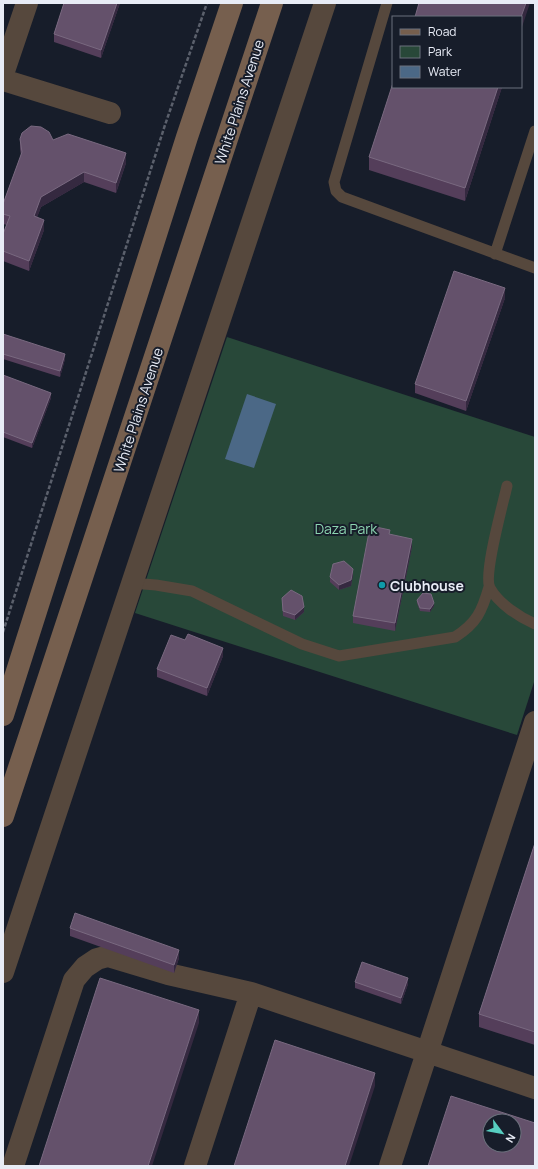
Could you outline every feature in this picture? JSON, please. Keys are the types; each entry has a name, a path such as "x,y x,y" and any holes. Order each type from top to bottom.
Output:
{"street":[{"path":"3,74 27,3"},
{"path":"3,715 187,137 232,3"},
{"name":"White Plains Avenue","path":"3,816 272,3"},
{"path":"3,972 131,583 325,3"},
{"path":"3,80 110,113"},
{"path":"20,665 50,675"},
{"path":"390,1166 426,1051 535,722"},
{"path":"12,1166 74,980 85,967 97,959 108,956 168,974 251,993 535,1088"},
{"path":"195,1166 251,993"}],"lane":[{"path":"387,3 334,182 336,191 342,197 535,268"},
{"path":"495,254 535,131"},
{"path":"131,583 156,585 192,591 302,644 339,656 455,637 469,628 483,608 489,588 488,570 507,486"},
{"path":"489,588 500,601 522,619 535,624"}],"path":[{"path":"3,632 165,125 206,3"}],"green space":[{"name":"Daza Park","path":"227,337 535,437 535,679 517,735 135,613"}],"water":[{"path":"247,394 276,404 254,468 225,459"}],"building":[{"path":"64,3 117,3 101,50 54,34"},
{"path":"419,3 526,3 521,16 415,16"},
{"path":"392,86 392,88 498,88 465,188 369,157"},
{"path":"31,126 41,127 49,132 53,140 68,134 126,153 116,183 84,172 41,197 34,216 44,220 29,261 3,251 3,234 10,216 3,214 3,204 22,152 20,139 22,133"},
{"path":"454,271 505,288 466,401 415,384"},
{"path":"3,334 65,354 60,371 3,354"},
{"path":"3,375 51,393 32,443 3,432"},
{"name":"Clubhouse","path":"376,527 390,530 389,534 412,539 395,623 353,616 369,532 375,533"},
{"path":"344,561 353,569 351,580 339,585 330,577 333,564"},
{"path":"291,590 302,596 304,607 295,615 283,611 282,598"},
{"path":"423,593 431,594 434,603 430,609 420,608 417,600"},
{"path":"188,634 223,648 207,688 157,669 171,635 185,640"},
{"path":"535,843 535,1032 479,1014"},
{"path":"75,913 179,950 174,965 70,928"},
{"path":"362,962 408,978 401,998 355,982"},
{"path":"100,978 199,1010 148,1166 39,1166"},
{"path":"275,1040 375,1073 345,1166 234,1166"},
{"path":"451,1096 504,1113 482,1113 482,1153 522,1153 522,1119 535,1123 535,1166 428,1166"}],"place":[{"name":"Clubhouse","path":"382,585"}]}
